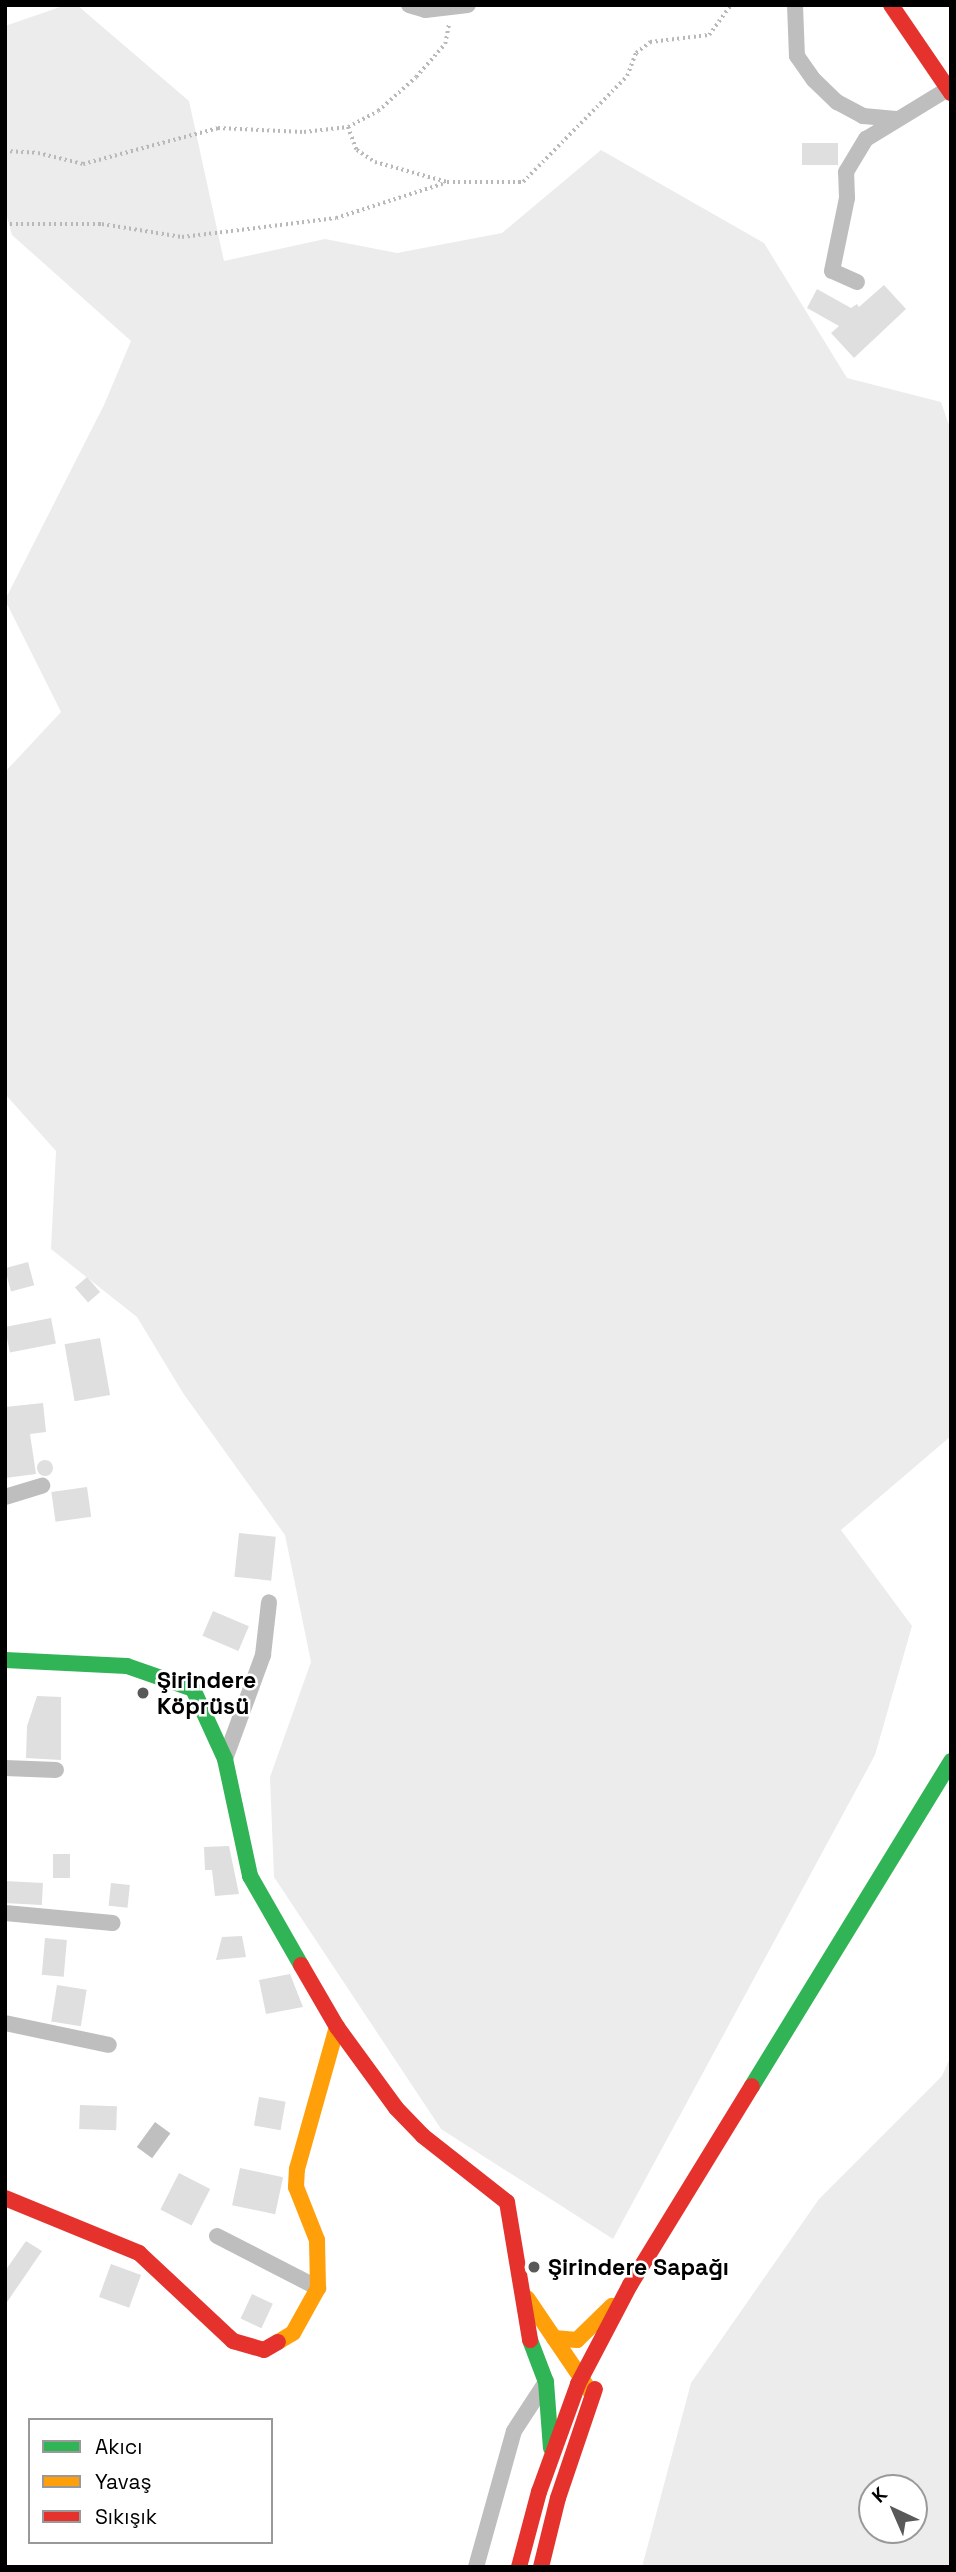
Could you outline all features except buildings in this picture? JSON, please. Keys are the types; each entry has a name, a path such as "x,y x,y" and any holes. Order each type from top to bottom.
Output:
{"street":[{"path":"409,5 452,9 468,5"},
{"path":"795,5 797,56 814,80 837,102 863,116 896,119"},
{"path":"857,282 832,271 847,198 846,172 866,139 896,119 950,91 891,5"},
{"path":"5,1497 42,1486"},
{"path":"225,1759 263,1655 269,1602"},
{"path":"5,1660 128,1666 193,1689 225,1759 250,1876 337,2027 396,2108 423,2136 507,2202 514,2222 519,2283 527,2332 546,2382 551,2457"},
{"path":"519,2567 551,2457 579,2384 630,2285 951,1761"},
{"path":"5,1768 56,1770"},
{"path":"5,1913 113,1923"},
{"path":"541,2567 558,2498 593,2394 642,2294 725,2155 809,1994"},
{"path":"5,2022 109,2045"},
{"path":"5,2198 139,2253 211,2316 233,2341 264,2350 293,2333 318,2288 317,2240 296,2187 297,2169 337,2027"},
{"path":"217,2236 318,2288"},
{"path":"519,2283 579,2384 593,2394"},
{"path":"554,2338 577,2340 589,2332 630,2285"},
{"path":"546,2382 579,2384"},
{"path":"477,2567 514,2431 546,2382"}],"path":[{"path":"348,127 357,150 375,162 447,182 523,182 626,76 636,53 650,42 709,35 731,5"},
{"path":"5,151 38,153 83,163 218,128 304,132 348,127 378,111 445,44 452,9"},
{"path":"5,224 102,224 182,237 336,218 447,182"}],"shaded area":[{"path":"66,5 77,5 189,101 224,261 325,239 397,253 502,233 601,150 764,243 847,378 941,402 951,431 951,1436 841,1530 912,1626 875,1755 613,2239 441,2129 274,1877 270,1777 311,1662 285,1535 183,1393 137,1317 51,1249 56,1151 5,1094 5,772 61,712 5,600 104,405 131,341 12,235 5,210 5,26"},
{"path":"951,2056 951,2567 642,2567 691,2383 819,2199 942,2076"},
{"path":"155,2122 170,2133 152,2158 137,2147"}],"traffic: fast":[{"path":"5,1660 127,1666 193,1689 225,1759 250,1876 301,1965"},
{"path":"752,2086 951,1761"},
{"path":"530,2340 546,2382 551,2448"}],"traffic: slow":[{"path":"278,2342 293,2333 318,2288 317,2240 296,2187 297,2169 337,2027"},
{"path":"527,2298 590,2391"},
{"path":"554,2338 577,2340 612,2306"}],"traffic: jam":[{"path":"891,5 951,93"},
{"path":"301,1965 337,2027 396,2108 423,2136 507,2202 530,2340"},
{"path":"519,2567 539,2492 578,2384 630,2285 752,2086"},
{"path":"5,2198 139,2253 233,2341 264,2350 278,2342"},
{"path":"541,2567 558,2498 595,2389"}],"place":[{"name":"Şirindere Köprüsü","path":"143,1693"},
{"name":"Şirindere Sapağı","path":"534,2267"}]}
